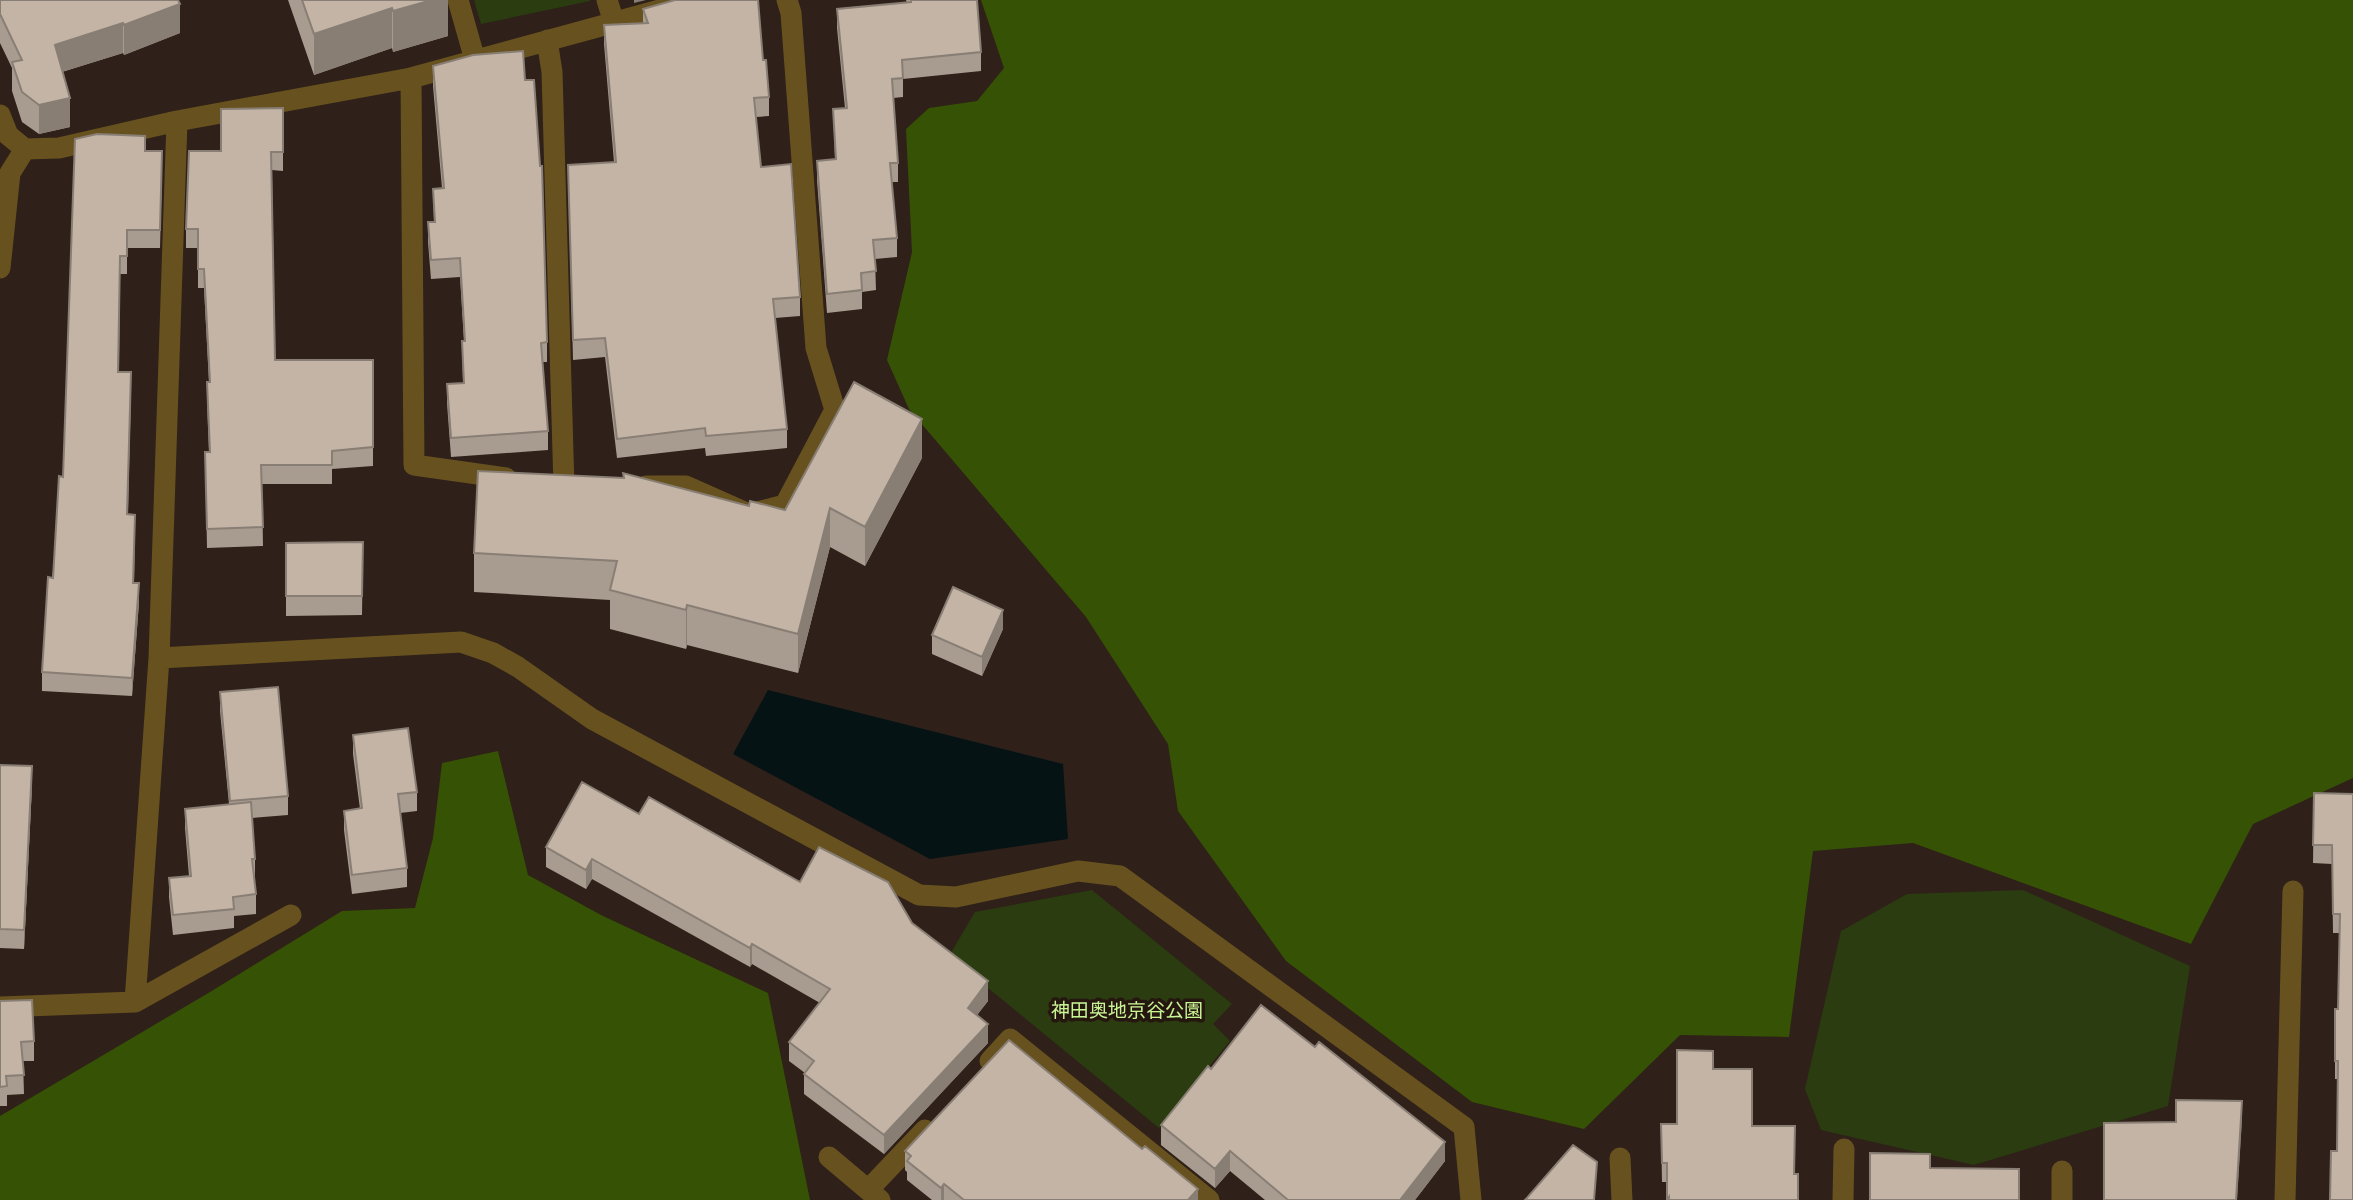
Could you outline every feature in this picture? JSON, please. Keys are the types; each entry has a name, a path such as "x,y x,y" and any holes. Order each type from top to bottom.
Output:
{"street":[{"path":"458,0 475,60"},
{"path":"607,0 614,22"},
{"path":"0,115 8,135 25,149 59,148 177,121 411,78 696,0"},
{"path":"632,486 686,486 749,514 785,505 835,410 816,348 787,0"},
{"path":"411,78 414,465 571,487 552,72 547,40"},
{"path":"135,1002 159,657 177,121"},
{"path":"0,268 5,172 25,149"},
{"path":"159,657 461,642 493,653 518,667 592,719 919,895 956,897 1078,871 1120,876 1464,1127 1471,1200"},
{"path":"2285,1200 2293,891"},
{"path":"0,1007 135,1002 291,915"},
{"path":"972,1079 1010,1039 1209,1200"},
{"path":"829,1157 874,1195 934,1120"},
{"path":"1843,1200 1844,1149"},
{"path":"1620,1158 1622,1200"},
{"path":"2062,1171 2062,1200"}],"green space":[{"path":"474,0 590,0 590,1 481,24"},
{"path":"981,0 2353,0 2353,778 2253,824 2191,944 1913,843 1813,851 1789,1037 1680,1035 1584,1129 1472,1102 1286,961 1178,811 1168,744 1086,617 909,409 887,360 912,252 906,129 929,108 977,101 1004,68"},
{"path":"498,751 528,875 601,915 768,993 810,1200 0,1200 0,1116 342,911 415,908 433,838 442,763"},
{"name":"神田奥地京谷公園","path":"1092,890 1232,1004 1213,1024 1230,1041 1159,1128 949,956 975,912"},
{"path":"2023,890 2190,966 2168,1106 1974,1165 1821,1130 1805,1089 1841,931 1907,894"}],"shaded area":[{"path":"768,690 1063,764 1068,839 930,859 733,754"}],"building":[{"path":"0,0 178,0 180,4 124,25 123,23 55,45 70,98 39,105 22,92 12,62 22,60 0,14"},
{"path":"302,0 432,0 393,11 392,8 314,34"},
{"path":"675,0 758,0 769,97 754,98 761,167 791,164 800,297 773,299 787,429 706,436 705,428 617,439 605,338 573,340 568,165 616,162 604,25 648,23 643,9"},
{"path":"911,0 977,0 981,52 902,60 903,78 892,79 898,163 890,163 897,238 873,240 876,271 861,273 862,290 827,294 817,161 836,159 833,109 847,108 837,9"},
{"path":"523,51 525,80 534,80 542,166 547,342 541,343 548,431 451,438 447,384 464,383 462,341 465,341 460,258 431,260 428,222 435,222 433,189 444,188 433,66 473,55"},
{"path":"283,108 283,152 271,152 275,360 373,360 373,447 332,451 332,465 261,465 263,527 207,529 205,452 210,452 207,382 210,382 204,269 198,269 198,229 186,229 189,151 221,151 221,109"},
{"path":"97,134 145,136 145,151 162,151 160,230 127,230 127,256 120,256 118,372 131,372 127,514 135,515 133,583 139,583 132,678 42,672 48,577 53,578 59,476 63,477 75,139"},
{"path":"854,382 922,419 865,527 830,508 798,634 687,605 686,610 610,590 617,561 474,553 478,471 624,478 623,473 749,506 750,501 785,510"},
{"path":"363,542 362,596 286,596 286,543"},
{"path":"953,587 1003,610 982,657 932,635"},
{"path":"278,687 288,796 230,801 220,692"},
{"path":"408,728 417,792 398,794 407,868 352,875 344,811 362,808 353,735"},
{"path":"0,765 32,766 24,930 0,929"},
{"path":"582,782 639,814 649,797 800,882 819,847 888,882 912,923 988,981 968,1008 988,1024 884,1135 804,1074 814,1061 789,1042 830,989 752,944 750,948 592,859 586,870 546,847"},
{"path":"2314,793 2353,794 2353,1200 2330,1200 2331,1151 2337,1151 2338,1061 2335,1061 2335,1009 2338,1009 2340,914 2333,914 2332,845 2313,845"},
{"path":"251,802 256,894 233,897 234,909 173,915 169,878 191,876 185,809"},
{"path":"32,1000 34,1041 21,1042 24,1075 6,1076 7,1086 0,1087 0,1001"},
{"path":"1261,1005 1315,1047 1319,1042 1445,1142 1400,1200 1288,1200 1230,1151 1215,1169 1161,1125 1208,1066 1211,1069"},
{"path":"1009,1040 1142,1149 1145,1146 1198,1189 1188,1200 964,1200 944,1184 941,1188 907,1161 911,1156 905,1151"},
{"path":"1677,1050 1713,1051 1713,1069 1752,1069 1752,1126 1795,1126 1794,1174 1798,1174 1798,1200 1669,1200 1669,1197 1667,1200 1667,1163 1662,1163 1661,1124 1677,1124"},
{"path":"2176,1100 2242,1101 2236,1200 2104,1200 2104,1123 2176,1122"},
{"path":"1573,1145 1597,1162 1594,1200 1525,1200"},
{"path":"1870,1153 1930,1154 1930,1168 2019,1169 2019,1200 1870,1200"}]}
